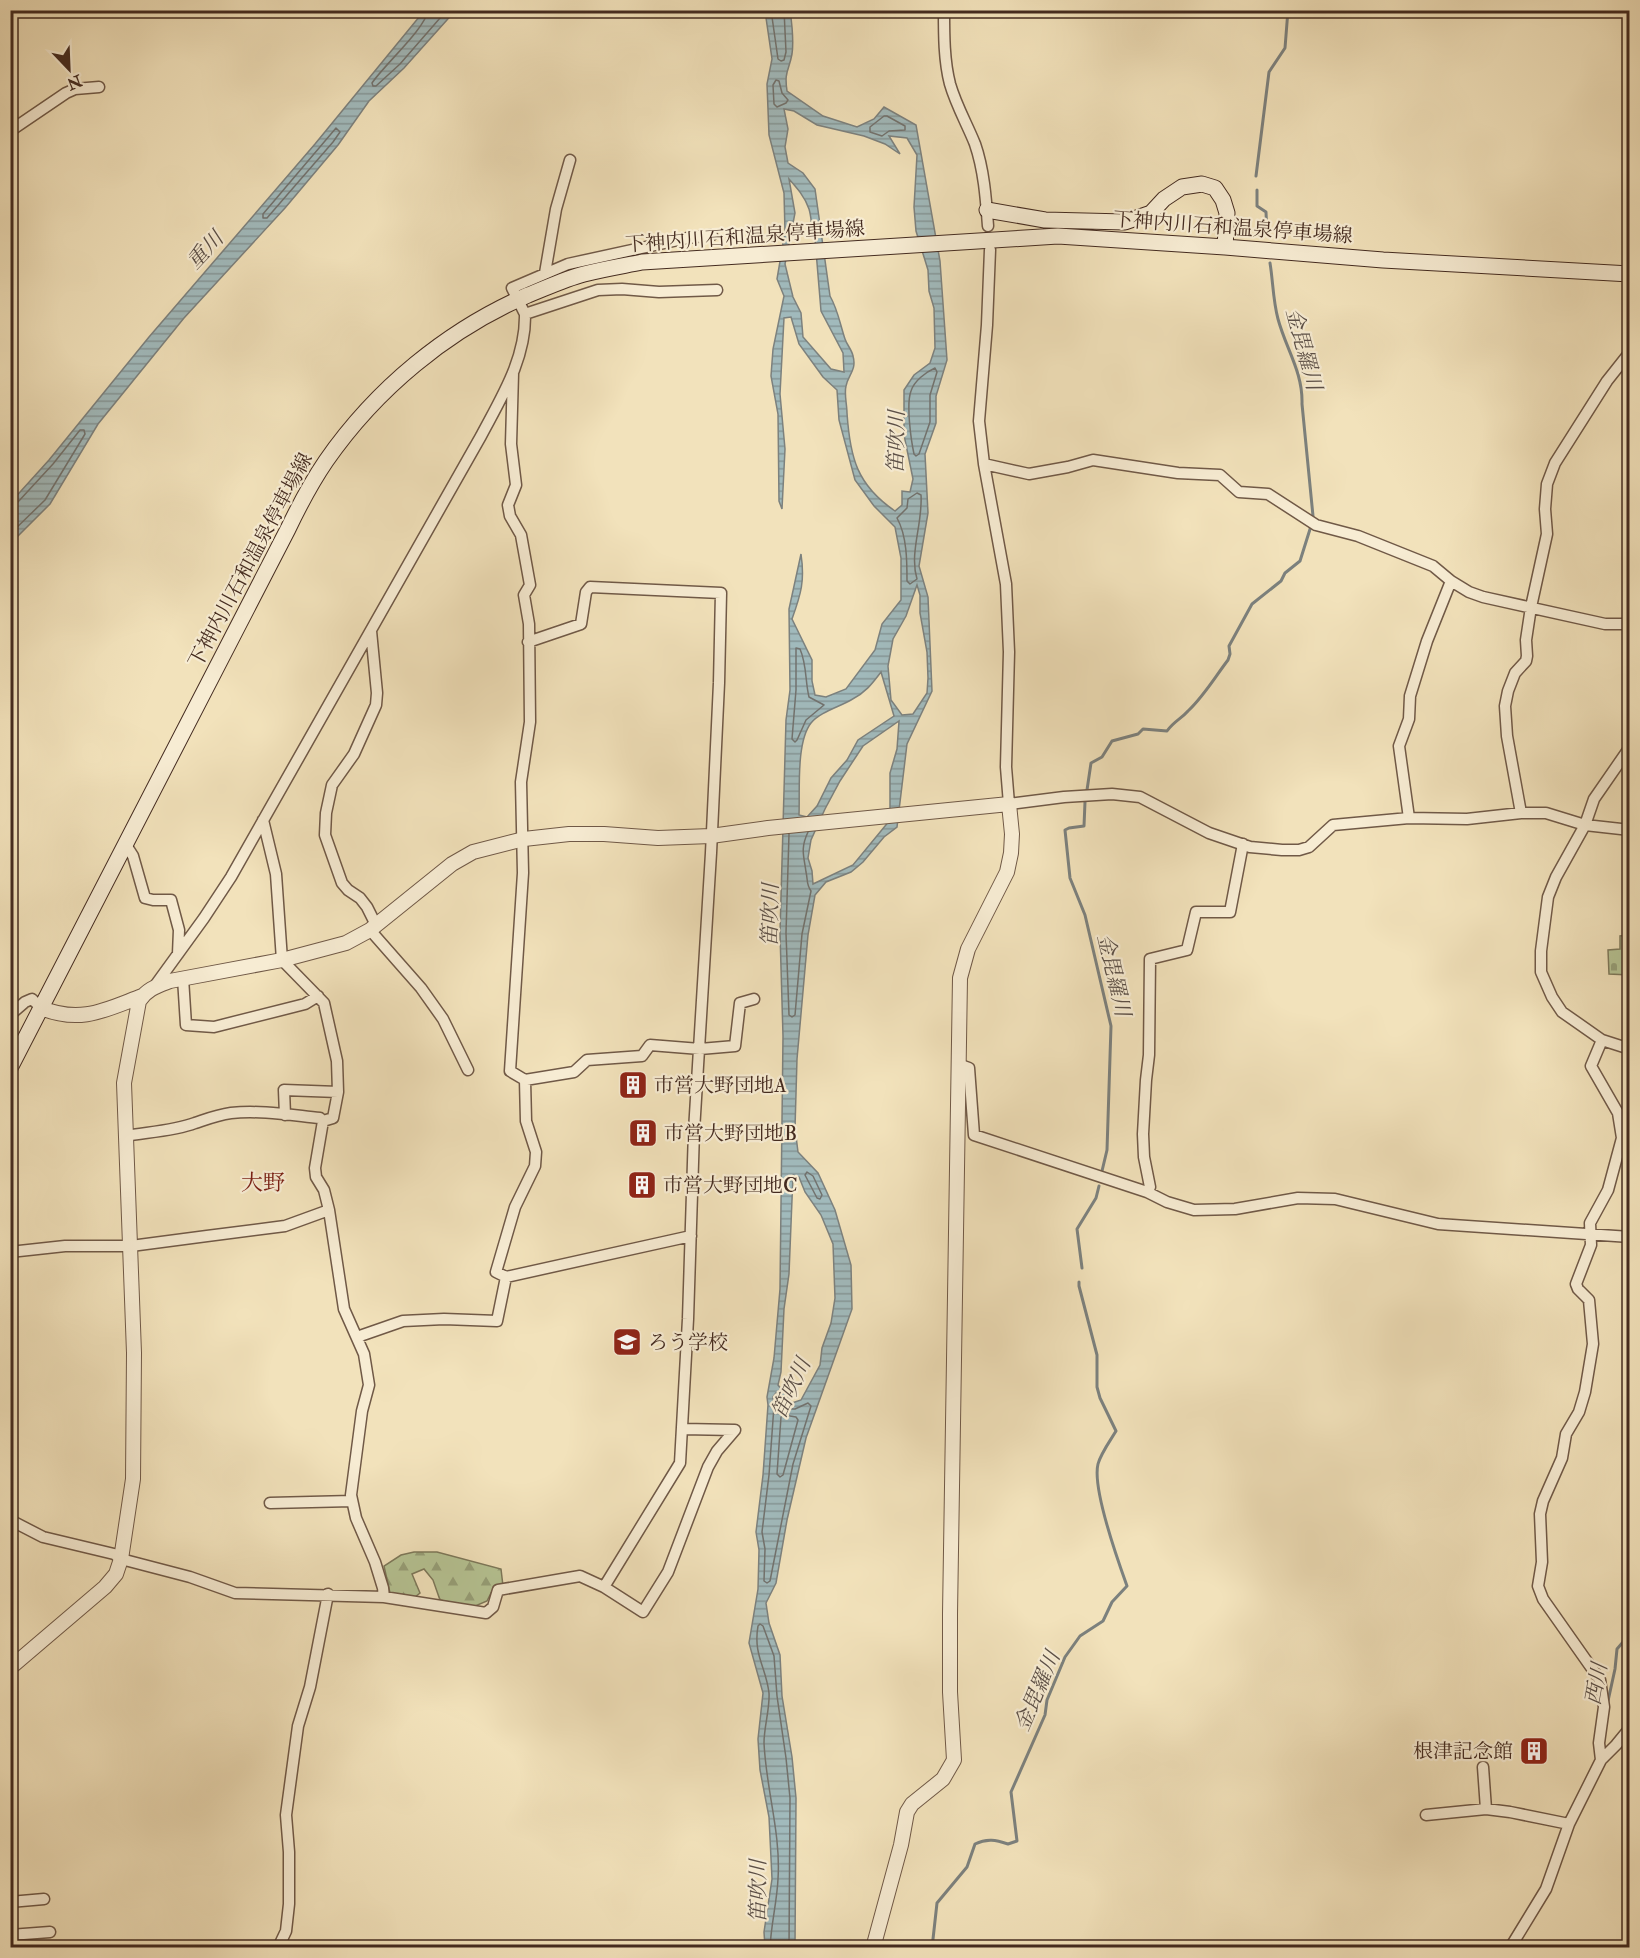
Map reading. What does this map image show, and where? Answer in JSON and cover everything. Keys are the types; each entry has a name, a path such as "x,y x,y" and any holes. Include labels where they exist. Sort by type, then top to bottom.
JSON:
{"main road":[{"path":"988,218 1125,222 1151,213 1164,199 1182,187 1202,184 1215,188 1223,200 1227,213 1226,247"},
{"name":"下神内川石和温泉停車場線","path":"10,1068 288,529 326,462 370,406 432,351 481,318 517,300 582,274 642,262 1058,236 1383,260 1629,274"}],"street":[{"path":"944,10 949,82 979,156 988,218"},
{"path":"10,131 66,93 75,89 99,87"},
{"path":"545,273 556,209 570,160"},
{"path":"10,1015 32,999 41,1008 56,1014 81,1016 105,1011 142,996 153,987 178,954 226,885 481,436 513,373 524,338 525,314 512,288 568,264 687,238 712,235"},
{"path":"873,1947 901,1845 907,1812 912,1804 943,1779 954,1760 950,1692 950,1614 961,971 976,931 1007,872 1012,834 1006,767 1008,652 1006,584 984,464 979,421 987,325 990,250"},
{"path":"525,314 598,290 659,292 717,290"},
{"path":"1521,813 1507,736 1505,706 1515,673 1526,661 1526,640 1531,607 1547,534 1545,509 1547,484 1555,463 1607,381 1629,352"},
{"path":"513,373 511,444 516,485 508,505 510,516 521,536 529,568 530,585 524,595 529,624 530,722 521,782 523,873 510,1071 525,1080 574,1072 587,1060 642,1056 650,1045 700,1049 735,1046 740,1003 754,999"},
{"path":"984,464 1029,474 1093,460 1178,473 1220,475 1239,492 1268,494 1316,525 1358,536 1433,566 1469,592 1605,624 1629,624"},
{"path":"1409,818 1399,746 1409,719 1410,696 1427,641 1451,581"},
{"path":"528,642 581,624 586,592 590,588 721,593 719,682 694,1131 680,1463 604,1587"},
{"path":"371,630 376,705 354,754 332,785 326,813 325,835 342,883 348,890 360,897 367,907 373,928 443,1019 468,1070"},
{"path":"1629,747 1594,798 1585,825 1556,877 1548,897 1541,951 1541,972 1552,997 1562,1012 1602,1040 1629,1049"},
{"path":"153,987 183,978 282,960 346,943 373,928 452,864 473,852 524,839 569,834 658,838 711,836 768,828 1112,794 1140,797 1209,833 1268,849 1299,850 1309,847 1333,825 1409,818 1467,819 1521,813 1546,813 1585,825 1629,830"},
{"path":"263,820 276,874 282,960 324,1003 333,1040 337,1061 338,1092 333,1118 323,1121"},
{"path":"1147,1192 1150,1187 1144,1157 1143,1134 1149,1055 1150,960 1187,950 1196,912 1230,912 1243,844"},
{"path":"126,845 133,856 145,898 171,900 179,930 178,954"},
{"path":"183,978 186,1025 193,1026 214,1027 231,1023 305,1004 318,996"},
{"path":"10,1668 105,1587 116,1574 121,1559 133,1479 134,1353 124,1083 139,1001 142,996"},
{"path":"1601,1760 1599,1743 1604,1707 1600,1680 1543,1599 1538,1586 1542,1562 1540,1514 1543,1501 1562,1458 1566,1434 1579,1412 1585,1392 1593,1344 1589,1300 1576,1284 1591,1245 1590,1222 1608,1190 1622,1138 1618,1113 1591,1066 1602,1040"},
{"path":"958,1064 969,1068 974,1135 1147,1192 1167,1202 1194,1210 1235,1209 1298,1198 1335,1199 1438,1224 1629,1237"},
{"path":"525,1080 526,1121 536,1152 536,1166 515,1207 496,1272 506,1277 691,1236"},
{"path":"285,1115 284,1089 338,1092"},
{"path":"125,1136 183,1126 205,1118 230,1113 255,1112 320,1118 323,1121"},
{"path":"323,1121 315,1168 316,1177 324,1190 329,1210 344,1309 364,1354 369,1385 351,1495 356,1518 375,1562 384,1597"},
{"path":"10,1252 65,1246 130,1246 285,1226 329,1210"},
{"path":"357,1337 403,1321 455,1319 497,1321 506,1277"},
{"path":"10,1520 43,1538 114,1554 121,1559 190,1577 234,1593 384,1597 486,1613 494,1607 498,1590 580,1576 604,1587 643,1612 668,1572 708,1467 717,1451 735,1430 683,1429"},
{"path":"270,1503 352,1501"},
{"path":"278,1947 285,1930 289,1904 286,1815 298,1726 310,1687 328,1594"},
{"path":"1510,1947 1546,1889 1569,1824 1601,1760 1629,1728"},
{"path":"1484,1767 1486,1809"},
{"path":"1426,1815 1486,1809 1569,1824"},
{"path":"10,1902 44,1899"},
{"path":"10,1935 50,1932"}],"green space":[{"path":"1627,930 1629,930 1629,975 1609,974 1608,950 1620,949 1620,936 1627,935"},
{"path":"414,1552 437,1552 501,1569 503,1586 494,1587 487,1601 473,1607 440,1600 433,1580 424,1569 412,1574 420,1593 415,1597 390,1593 384,1566 401,1555"}],"water":[{"path":"790,10 793,43 786,75 787,91 823,116 857,127 874,119 884,107 916,125 940,261 947,360 936,396 936,423 925,454 928,513 919,566 928,597 932,691 907,744 897,827 884,837 863,862 851,872 826,882 815,895 808,935 797,1059 795,1128 798,1152 818,1173 835,1210 851,1265 852,1309 806,1438 787,1520 776,1583 766,1603 769,1623 780,1655 782,1696 796,1798 795,1947 765,1947 764,1932 772,1879 769,1817 760,1770 758,1739 763,1693 749,1643 758,1589 759,1550 756,1532 763,1475 767,1397 774,1358 780,1289 783,1036 780,933 786,720 790,690 789,609 801,554 803,572 801,587 792,619 812,660 815,695 826,697 846,689 875,650 882,624 901,600 901,558 895,527 874,506 855,480 839,420 837,390 823,377 799,344 791,317 784,318 780,394 785,449 782,509 779,501 778,414 771,376 773,349 784,296 777,279 785,232 784,193 769,135 767,84 772,59 765,11","holes":["784,109 794,111 817,125 864,136 885,144 900,154 889,136 907,138 917,155 914,207 916,231 928,270 929,291 934,308 935,348 930,363 914,375 904,390 904,435 913,479 910,492 902,491 902,505 895,511 872,491 853,457 845,392 854,365 853,356 830,296 815,189 803,173 788,163 785,147 788,129","789,179 798,189 809,209 815,239 821,311 843,353 844,372 831,369 803,337 801,313 793,297 785,264 795,213","917,585 927,652 928,678 927,693 913,714 902,715 891,700 888,666 893,639 906,616","881,672 894,716 858,740 847,760 831,778 817,806 807,817 799,815 801,754 806,731 815,719 846,703 868,688","899,721 897,749 890,773 890,820 853,865 813,884 808,858 811,840 840,781 863,746","793,1175 799,1177 805,1192 821,1215 833,1244 835,1298 820,1365 801,1400 792,1403 778,1385 781,1372 784,1309 789,1274"]},
{"path":"424,11 455,11 404,68 369,101 338,145 285,208 184,318 98,424 50,504 11,543 11,502 315,144"}],"waterway":[{"name":"金毘羅川","path":"1256,176 1269,72 1285,48 1288,10"},
{"name":"金毘羅川","path":"1257,190 1257,206 1266,212 1267,235"},
{"name":"金毘羅川","path":"1270,263 1278,319 1297,371 1302,392 1313,516"},
{"name":"金毘羅川","path":"1087,790 1091,763 1102,757 1112,741 1138,734 1143,729 1167,731 1199,699 1228,660 1229,646 1252,604 1281,581 1285,573 1300,561 1311,526"},
{"name":"金毘羅川","path":"1085,802 1084,826 1065,830 1070,878 1085,915 1111,1026 1107,1150 1102,1171"},
{"name":"金毘羅川","path":"1082,1268 1077,1229 1096,1198 1099,1186"},
{"name":"金毘羅川","path":"932,1948 937,1903 967,1867 975,1844 988,1840 1008,1844 1017,1841 1011,1792 1045,1715 1047,1700 1065,1657 1080,1636 1103,1621 1112,1602 1127,1586 1102,1507 1097,1475 1099,1460 1116,1431 1097,1387 1097,1355 1079,1282"},
{"name":"西川","path":"1608,1701 1617,1649 1623,1642 1630,1618"}],"place":[{"name":"市営大野団地A","path":"633,1085"},
{"name":"市営大野団地B","path":"643,1133"},
{"name":"市営大野団地C","path":"642,1185"},
{"name":"ろう学校","path":"627,1342"},
{"name":"根津記念館","path":"1534,1751"}],"district":[{"name":"大野","path":"263,1182"}],"water label":[{"name":"重川","path":"205,250"},
{"name":"笛吹川","path":"896,442"},
{"name":"笛吹川","path":"770,915"},
{"name":"笛吹川","path":"791,1388"},
{"name":"笛吹川","path":"758,1891"}]}
